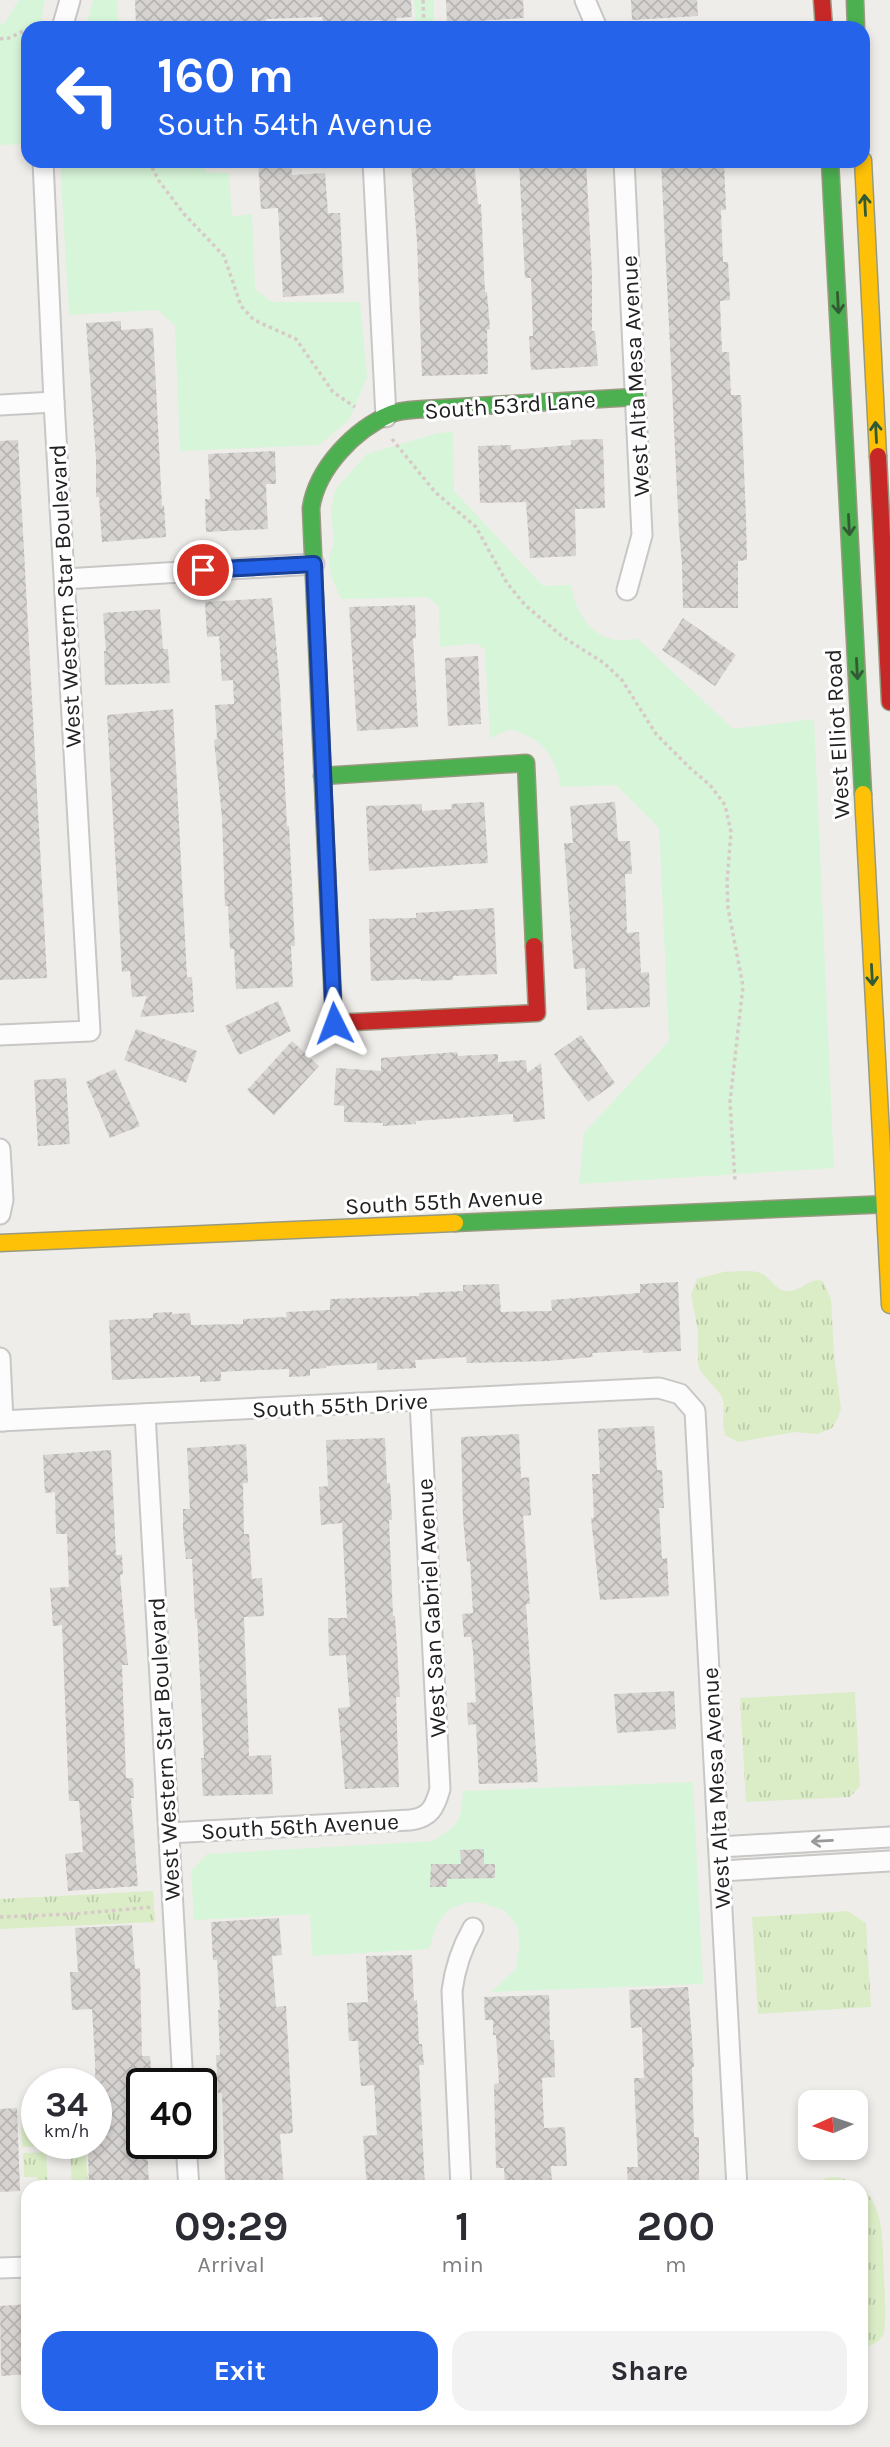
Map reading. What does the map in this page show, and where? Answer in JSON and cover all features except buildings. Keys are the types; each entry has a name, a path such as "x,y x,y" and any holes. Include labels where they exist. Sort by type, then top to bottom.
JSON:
{"street":[{"path":"64,21 71,0"},
{"path":"585,0 594,21"},
{"path":"822,0 824,21"},
{"path":"855,0 856,21"},
{"name":"West Western Star Boulevard","path":"0,1035 90,1031 43,168"},
{"path":"322,775 526,763 537,1013 334,1023 322,775 311,508 313,494 346,444 381,418 373,168"},
{"name":"West Alta Mesa Avenue","path":"624,168 642,535 627,590"},
{"name":"West Elliot Road","path":"831,168 887,1204 890,1305"},
{"path":"863,168 888,598 890,702"},
{"name":"South 53rd Lane","path":"381,418 393,413 424,409 636,397"},
{"path":"0,405 54,402"},
{"path":"65,579 314,564"},
{"path":"853,600 888,598"},
{"path":"0,1149 3,1200 0,1214"},
{"name":"South 55th Avenue","path":"0,1243 887,1204"},
{"path":"0,1358 1,1421"},
{"name":"South 55th Drive","path":"1,1421 659,1388 680,1394"},
{"name":"West Alta Mesa Avenue","path":"680,1394 695,1411 737,2180"},
{"name":"West San Gabriel Avenue","path":"419,1401 440,1789 430,1813"},
{"name":"West Western Star Boulevard","path":"145,1415 182,2068"},
{"name":"South 56th Avenue","path":"169,1833 410,1821 430,1813"},
{"path":"719,1847 890,1837"},
{"path":"721,1871 890,1861"},
{"path":"461,2180 452,1991 455,1966 473,1928"},
{"path":"187,2159 188,2180"},
{"path":"0,2268 21,2267"}],"path":[{"path":"423,0 424,21"},
{"path":"0,39 21,32"},
{"path":"152,168 184,214 224,256 241,306 254,320 296,339 333,392 381,418 414,470 476,527 506,583 525,606 563,637 604,663 622,680 656,734 710,785 725,805 732,832 727,882 728,908 743,986 730,1102 734,1181"},
{"path":"0,1917 173,1906"}],"green space":[{"path":"19,0 45,0 41,21 21,21 21,144 0,145 0,22 3,25"},
{"path":"93,0 117,0 118,21 87,21"},
{"path":"414,0 434,0 434,21 416,21"},
{"path":"60,168 205,168 206,172 229,173 232,216 252,214 255,289 272,302 360,302 367,377 349,420 319,445 180,451 175,326 158,310 69,315"},
{"path":"453,432 454,491 543,586 571,585 584,620 597,633 615,640 638,639 733,729 814,719 834,1168 579,1184 584,1133 669,1041 659,828 616,785 561,787 551,757 532,738 511,729 490,738 485,650 477,643 440,647 439,607 428,597 341,599 331,576 329,557 334,542 331,510 335,490 367,454 438,433"},
{"path":"723,1272 759,1272 779,1289 786,1291 796,1290 813,1281 823,1281 831,1299 841,1409 832,1428 818,1434 795,1432 738,1442 725,1435 721,1395 701,1372 698,1364 698,1331 691,1295 697,1279"},
{"path":"855,1692 860,1786 850,1797 746,1802 740,1698"},
{"path":"693,1782 703,1984 491,1992 516,1969 518,1927 504,1910 483,1903 468,1902 449,1909 437,1924 429,1949 312,1956 310,1914 194,1920 191,1871 207,1854 433,1841 457,1822 463,1791"},
{"path":"153,1891 155,1922 0,1929 0,1899"},
{"path":"848,1911 866,1923 871,2007 758,2014 752,1917"},
{"path":"23,2159 46,2159 48,2180 24,2177"},
{"path":"70,2159 86,2159 88,2180 72,2180"},
{"path":"836,2177 846,2180 823,2180"},
{"path":"868,2195 878,2214 883,2243 885,2310 884,2333 879,2341 868,2346"}],"traffic: fast":[{"path":"855,0 856,21"},
{"path":"830,168 863,794"},
{"path":"324,808 311,508 315,493 329,465 364,429 399,412 636,397"},
{"path":"322,776 526,763 534,946"},
{"path":"455,1223 890,1204"}],"traffic: slow":[{"path":"863,168 878,456"},
{"path":"863,794 890,1305"},
{"path":"0,1243 455,1223"}],"traffic: jam":[{"path":"822,0 824,21"},
{"path":"878,456 890,702"},
{"path":"324,808 334,1023 537,1013 534,946"}],"route":[{"path":"203,570 314,564 334,1023"}]}
